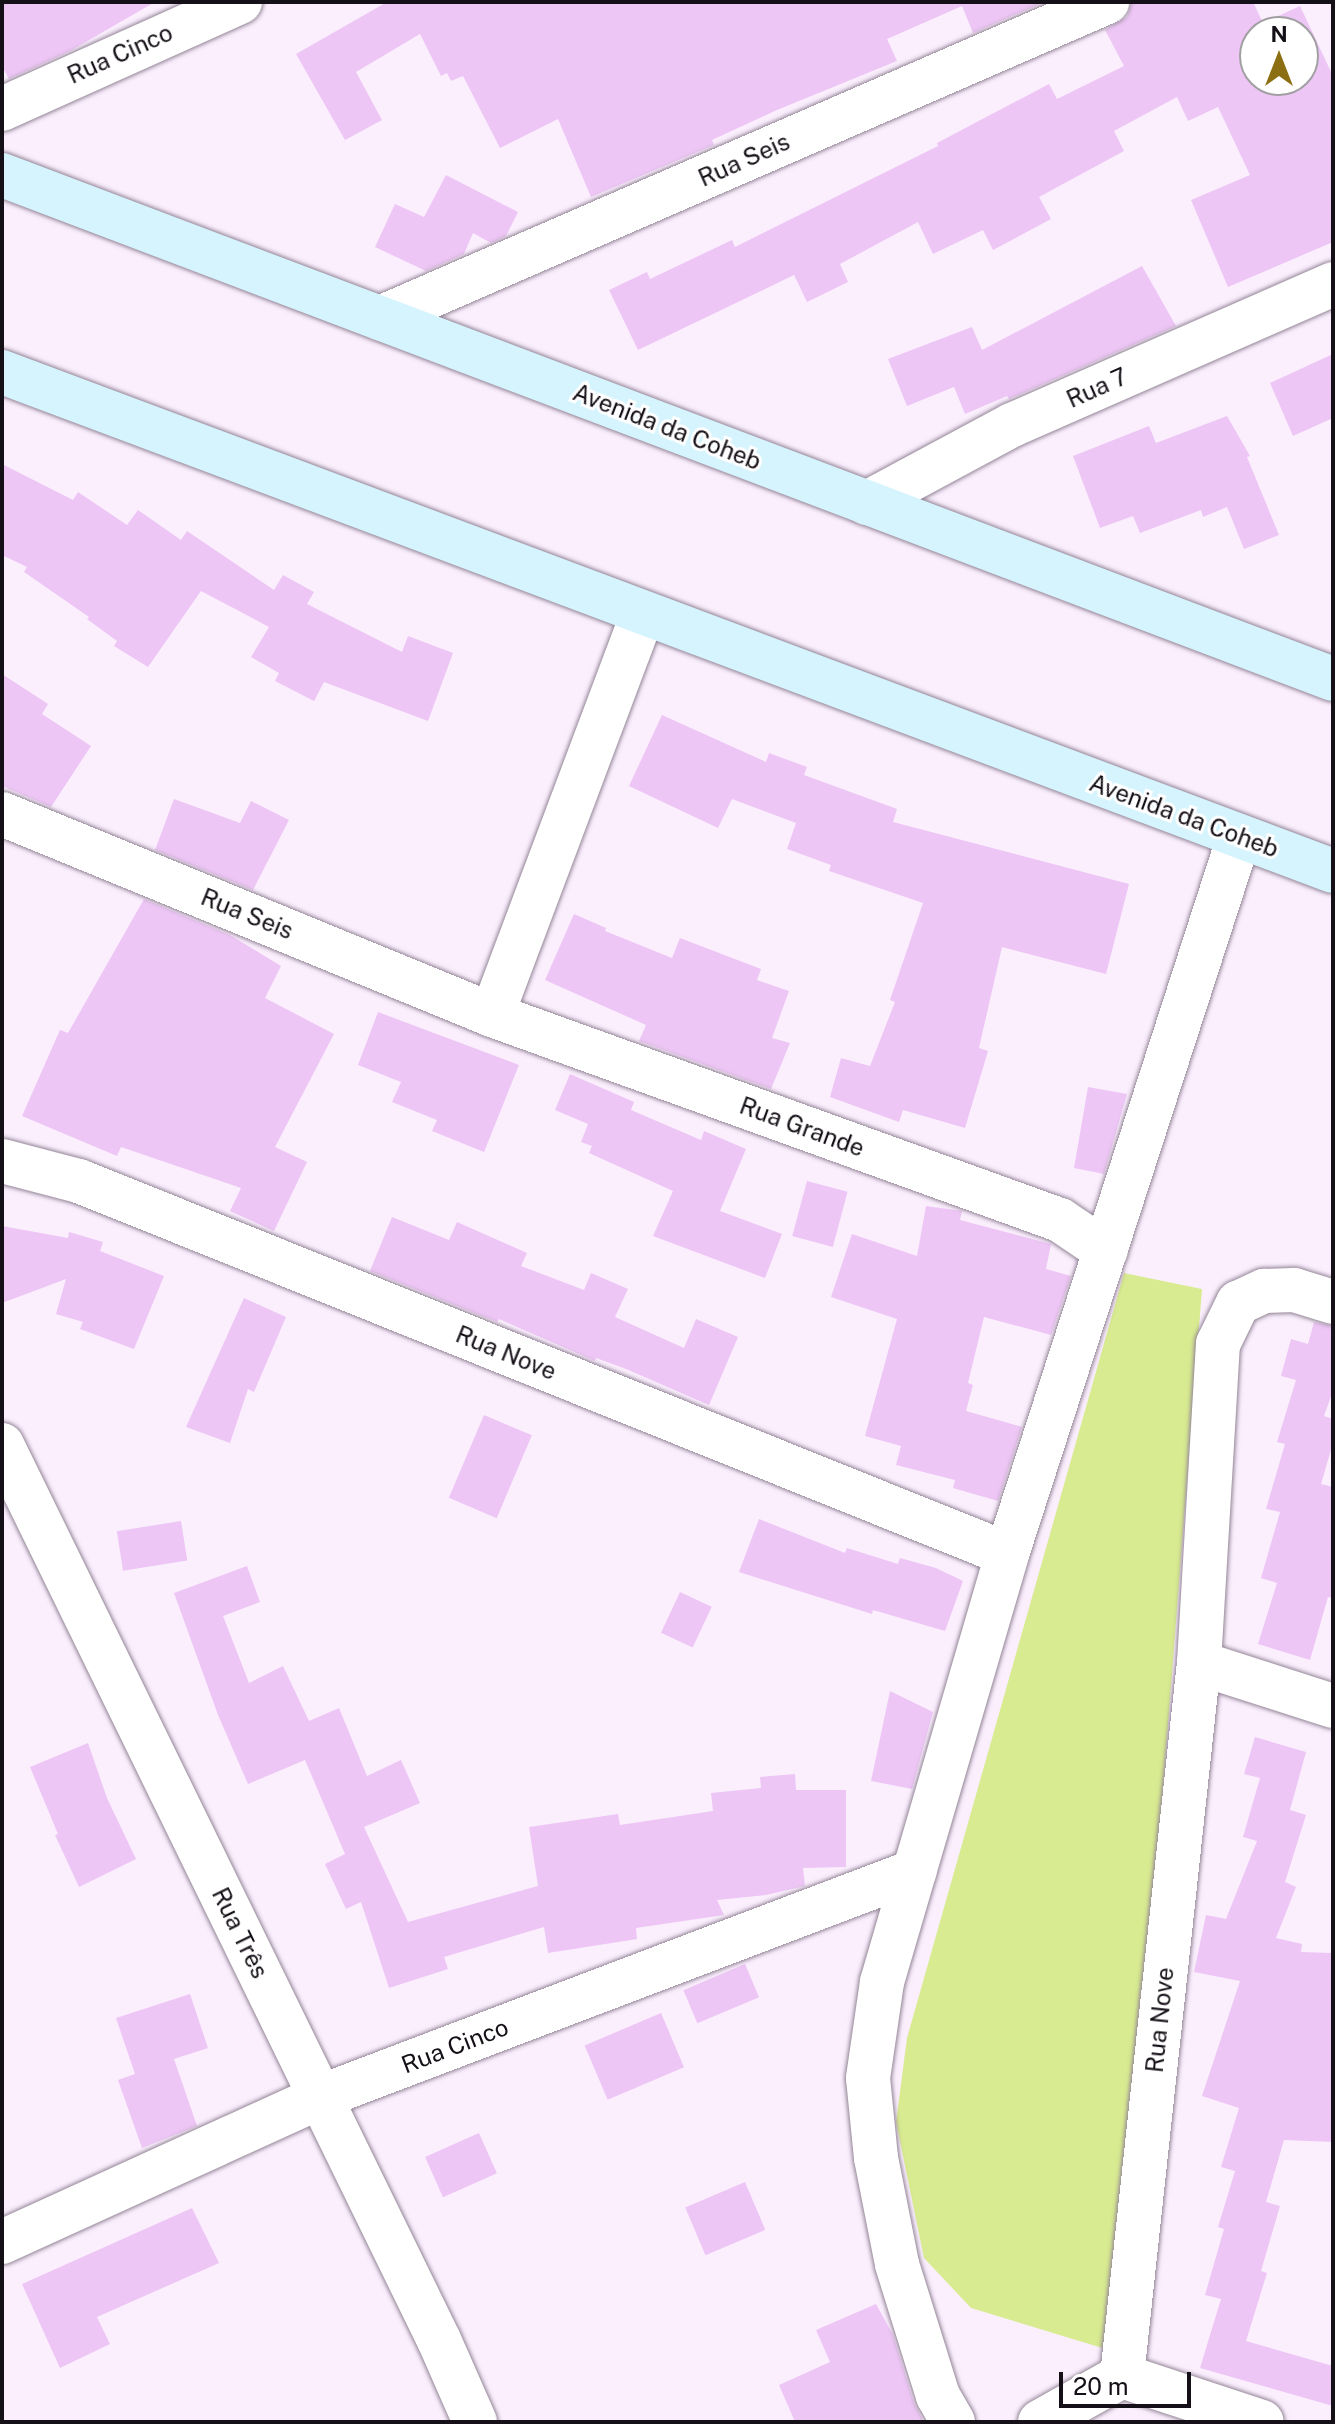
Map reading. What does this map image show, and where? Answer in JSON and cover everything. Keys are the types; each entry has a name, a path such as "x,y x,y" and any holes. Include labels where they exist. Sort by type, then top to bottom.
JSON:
{"main road":[{"name":"Avenida da Coheb","path":"2,175 1333,679"},
{"name":"Avenida da Coheb","path":"2,372 1333,871"}],"street":[{"name":"Rua Cinco","path":"2,109 240,2"},
{"name":"Rua Seis","path":"380,318 1107,2"},
{"name":"Rua 7","path":"867,503 1012,425 1333,284"},
{"path":"492,1015 643,613"},
{"name":"Rua Seis","path":"2,814 492,1015"},
{"path":"953,2422 938,2396 897,2264 876,2158 868,2078 882,1982 1007,1554 1239,837"},
{"name":"Rua Grande","path":"492,1015 1060,1220 1106,1251"},
{"name":"Rua Nove","path":"2,1161 79,1181 1007,1554"},
{"name":"Rua Nove","path":"1122,2376 1199,1663 1218,1344 1238,1303 1264,1291 1294,1290 1333,1302"},
{"name":"Rua Três","path":"2,1445 439,2340 475,2422"},
{"path":"1199,1663 1333,1706"},
{"name":"Rua Cinco","path":"2,2242 320,2097 915,1871"},
{"path":"1040,2422 1122,2376 1262,2422"}],"green space":[{"path":"1124,1273 1202,1289 1119,2353 971,2308 924,2258 896,2122 907,2038"}],"building":[{"path":"2,2 155,2 70,51 9,79 2,66"},
{"path":"387,2 1044,2 973,33 962,6 887,39 897,61 777,110 712,140 714,145 591,197 558,119 500,148 463,76 451,81 447,73 441,76 420,34 356,72 382,120 345,140 296,54"},
{"path":"1132,2 1253,2 1260,16 1239,16 1239,96 1319,96 1319,46 1333,76 1333,242 1228,287 1191,200 1250,175 1218,107 1188,121 1177,97 1114,131 1124,151 1039,197 1051,219 993,250 983,230 933,254 918,222 840,264 848,282 807,302 794,275 638,350 609,290 647,272 650,279 732,240 735,247 938,146 937,143 1049,84 1057,99 1124,66 1105,30 1127,17"},
{"path":"1300,6 1305,16 1278,16"},
{"path":"446,175 518,212 506,236 491,243 473,233 464,254 426,271 375,247 395,204 424,217"},
{"path":"1142,266 1176,326 1009,399 1007,396 965,414 954,387 907,406 888,359 972,327 982,350"},
{"path":"1333,354 1333,418 1293,436 1270,383"},
{"path":"1227,416 1250,456 1247,457 1279,535 1244,549 1227,507 1203,517 1201,510 1140,533 1133,516 1100,528 1073,456 1149,426 1156,443"},
{"path":"2,464 73,500 78,492 127,525 138,510 181,540 187,531 274,590 283,575 314,592 307,604 402,652 408,636 453,653 428,721 324,682 314,701 275,681 279,673 251,657 269,627 201,591 148,667 114,646 117,641 87,619 89,617 24,572 27,567 2,555"},
{"path":"2,674 48,704 42,714 91,746 51,807 2,786"},
{"path":"662,715 766,762 769,753 807,767 804,775 897,809 893,822 1129,884 1106,974 1002,947 979,1048 988,1051 965,1128 903,1110 899,1122 830,1097 841,1058 870,1066 895,1002 890,1000 923,903 829,871 831,865 787,849 796,823 732,799 718,828 629,786"},
{"path":"174,799 240,823 251,801 289,820 253,890 155,850"},
{"path":"144,899 230,935 281,966 265,998 334,1034 275,1147 307,1162 274,1231 230,1211 241,1188 121,1147 117,1156 22,1116 60,1030 68,1033"},
{"path":"574,914 606,928 605,931 672,958 680,938 761,969 757,980 789,991 772,1038 790,1043 771,1089 639,1041 646,1025 545,980"},
{"path":"378,1012 519,1065 484,1152 432,1131 437,1120 392,1102 401,1082 358,1065"},
{"path":"570,1074 634,1102 631,1110 701,1140 704,1131 746,1149 720,1211 782,1234 765,1278 653,1236 673,1191 589,1153 592,1146 581,1142 588,1124 555,1110"},
{"path":"1088,1087 1127,1094 1104,1174 1074,1168"},
{"path":"807,1181 848,1192 833,1247 792,1236"},
{"path":"926,1206 962,1211 960,1220 1051,1244 1046,1269 1071,1276 1051,1335 984,1317 968,1383 973,1385 966,1411 1022,1427 998,1501 953,1488 955,1480 896,1465 901,1446 865,1436 897,1319 831,1297 852,1234 917,1256"},
{"path":"392,1217 449,1240 457,1222 527,1253 521,1266 584,1290 591,1273 628,1289 615,1317 684,1348 696,1319 738,1337 709,1405 626,1369 596,1358 595,1361 499,1319 497,1322 370,1271"},
{"path":"2,1226 68,1238 69,1232 103,1242 100,1251 164,1276 134,1349 80,1329 83,1322 56,1314 66,1279 2,1303"},
{"path":"244,1298 286,1317 254,1392 248,1389 230,1443 186,1427"},
{"path":"1314,1322 1333,1326 1333,1391 1324,1416 1333,1419 1333,1443 1321,1484 1333,1487 1333,1598 1328,1597 1310,1660 1258,1644 1277,1583 1261,1578 1280,1512 1266,1509 1285,1444 1277,1442 1296,1380 1281,1376 1291,1339 1308,1344"},
{"path":"484,1415 532,1435 497,1518 449,1498"},
{"path":"759,1519 845,1553 847,1548 898,1564 900,1558 936,1568 963,1581 945,1631 873,1610 872,1614 739,1572"},
{"path":"181,1521 187,1561 123,1571 117,1531"},
{"path":"247,1566 260,1602 223,1616 249,1683 283,1666 309,1721 339,1708 367,1776 401,1760 420,1803 364,1827 408,1922 538,1886 529,1827 618,1814 620,1825 713,1811 711,1793 761,1788 760,1777 795,1774 796,1790 846,1790 846,1867 803,1868 805,1886 766,1895 717,1900 724,1915 636,1928 637,1939 548,1953 544,1927 444,1957 448,1969 389,1988 361,1902 346,1909 325,1864 345,1854 305,1760 248,1784 218,1715 174,1593"},
{"path":"680,1592 712,1607 693,1648 661,1633"},
{"path":"890,1691 933,1712 912,1789 871,1781"},
{"path":"1255,1737 1306,1752 1290,1810 1306,1815 1285,1882 1296,1887 1276,1938 1302,1944 1301,1952 1333,1953 1333,2142 1284,2140 1266,2202 1280,2206 1261,2271 1267,2273 1246,2341 1333,2366 1333,2406 1200,2368 1221,2299 1205,2295 1224,2229 1218,2227 1235,2171 1221,2167 1239,2108 1202,2096 1240,1981 1194,1972 1206,1915 1226,1919 1257,1841 1243,1837 1260,1778 1244,1774"},
{"path":"88,1743 107,1798 136,1859 79,1887 55,1835 58,1834 30,1767"},
{"path":"745,1964 759,1997 697,2023 683,1990"},
{"path":"190,1994 208,2048 174,2059 197,2126 142,2148 118,2080 135,2074 116,2018"},
{"path":"661,2013 684,2067 608,2100 585,2045"},
{"path":"479,2133 497,2173 443,2197 425,2157"},
{"path":"745,2182 765,2230 705,2255 685,2207"},
{"path":"192,2208 219,2263 97,2317 110,2344 60,2368 22,2284"},
{"path":"876,2304 893,2335 914,2403 924,2422 795,2422 779,2385 830,2362 816,2330"}]}
